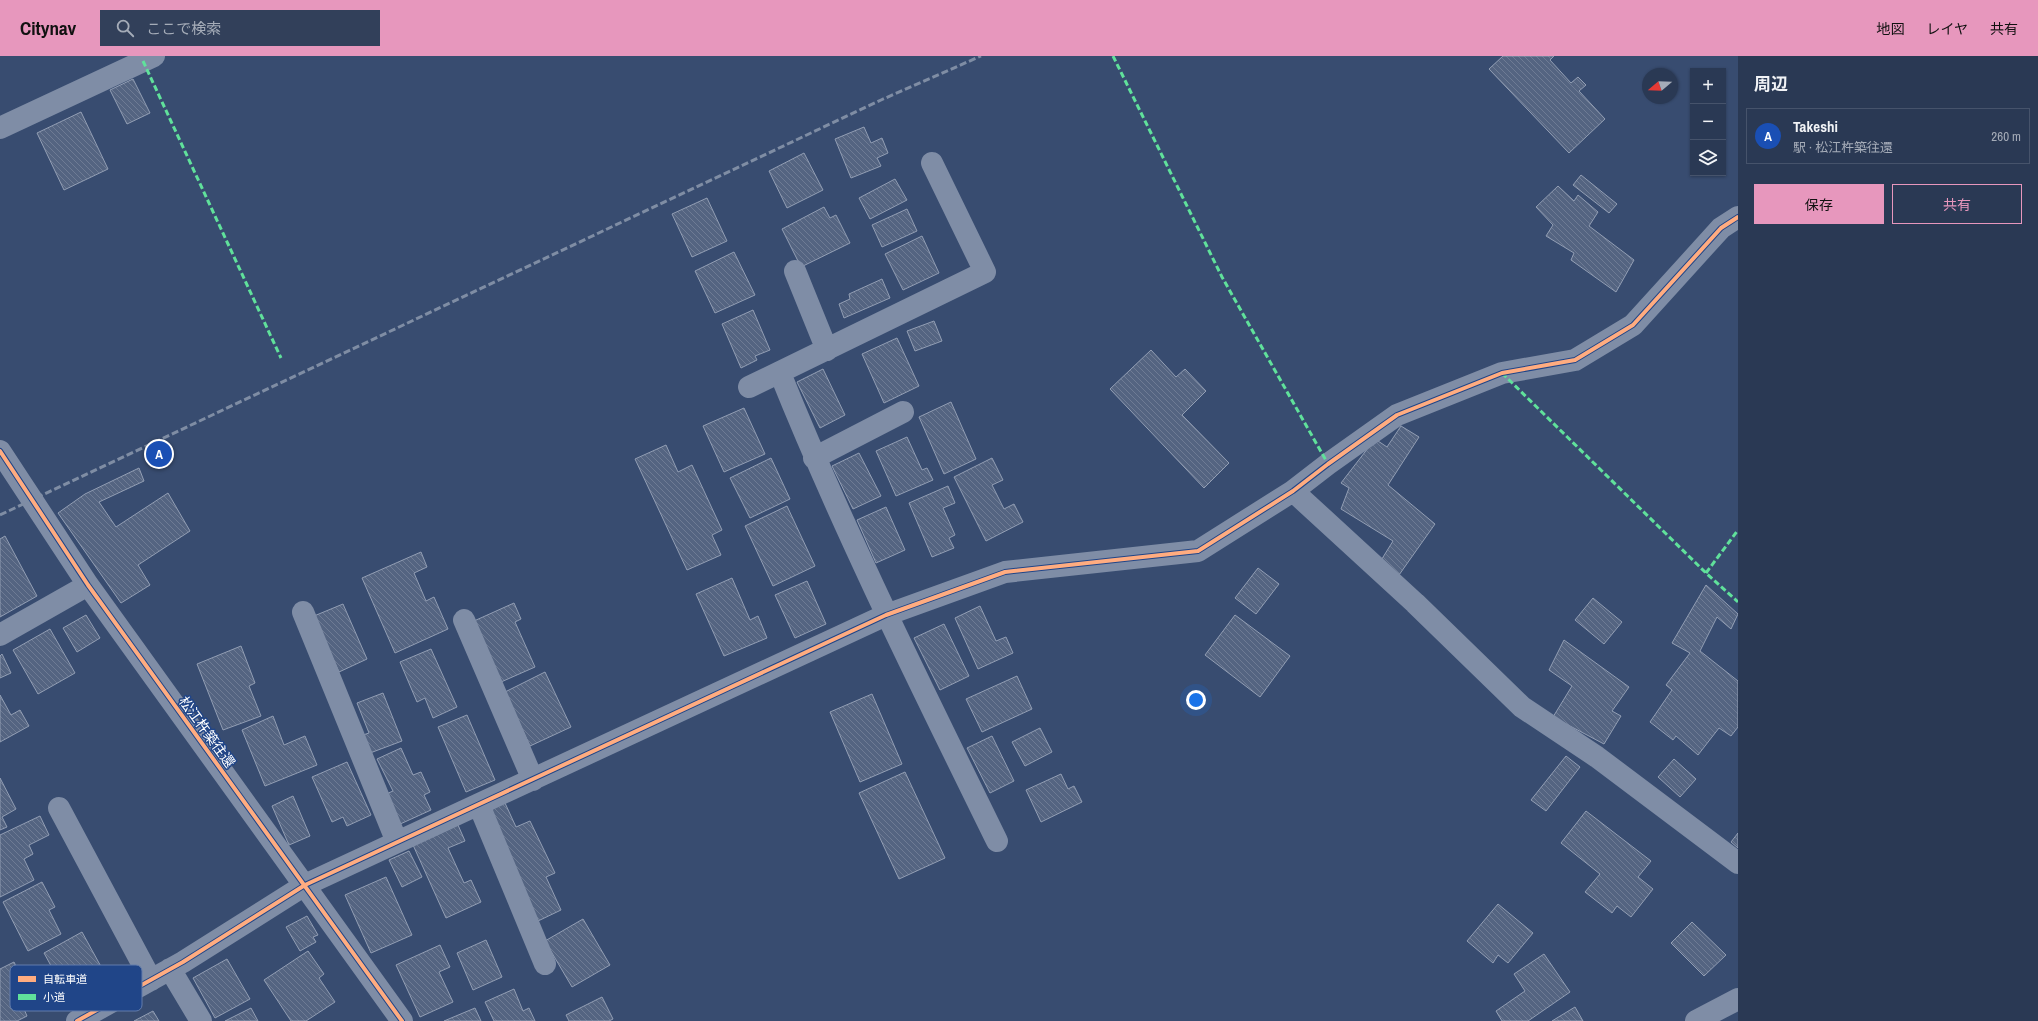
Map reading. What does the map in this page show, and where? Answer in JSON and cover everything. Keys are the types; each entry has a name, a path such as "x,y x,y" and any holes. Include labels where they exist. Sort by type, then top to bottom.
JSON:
{"street":[{"path":"0,128 146,58"},
{"path":"749,387 985,272 932,163"},
{"path":"142,985 305,885 886,615 1004,572 1198,551 1294,491 1328,464 1397,415 1502,373 1574,360 1633,325 1721,228 1738,217"},
{"path":"795,271 827,350"},
{"path":"780,373 814,458 886,615 997,841"},
{"path":"814,458 903,412"},
{"name":"松江杵築往還","path":"0,451 7,474 402,1021"},
{"path":"1294,491 1415,603 1522,707 1597,757 1738,863"},
{"path":"0,635 88,585"},
{"path":"303,612 397,842"},
{"path":"464,620 533,780"},
{"path":"479,805 545,964"},
{"path":"60,808 151,980"},
{"path":"170,969 201,1021"},
{"path":"1696,1021 1738,999"},
{"path":"77,1021 95,1011"}],"building":[{"path":"1503,56 1554,56 1550,60 1571,83 1578,77 1586,85 1579,91 1605,119 1569,153 1489,69"},
{"path":"133,79 150,113 127,124 110,90"},
{"path":"81,112 108,169 64,190 37,133"},
{"path":"864,127 871,143 882,138 888,153 877,158 881,166 851,178 835,139"},
{"path":"804,153 823,190 787,208 769,171"},
{"path":"1581,175 1617,204 1609,213 1573,185"},
{"path":"895,179 907,200 870,219 859,198"},
{"path":"1558,186 1574,201 1578,195 1598,212 1589,226 1634,260 1616,292 1571,260 1574,253 1546,236 1553,225 1536,207"},
{"path":"707,198 727,241 692,257 672,214"},
{"path":"824,207 830,218 836,215 850,243 801,267 782,229"},
{"path":"907,209 917,231 882,247 872,225"},
{"path":"922,236 939,273 903,290 885,254"},
{"path":"734,252 755,295 715,313 695,271"},
{"path":"882,279 890,298 844,318 839,304 850,299 849,294"},
{"path":"753,310 770,350 755,356 757,360 741,368 722,324"},
{"path":"934,321 942,341 915,351 907,331"},
{"path":"897,338 919,386 884,403 862,354"},
{"path":"1151,350 1176,377 1185,369 1206,391 1182,415 1229,463 1204,488 1110,389"},
{"path":"823,369 845,415 820,428 797,382"},
{"path":"951,402 976,459 944,474 919,417"},
{"path":"744,408 765,454 724,472 703,426"},
{"path":"1401,426 1419,437 1388,485 1435,524 1399,575 1380,562 1393,541 1341,509 1349,488 1341,483 1375,439 1387,447"},
{"path":"907,437 922,470 927,468 933,480 896,496 876,451"},
{"path":"666,445 678,472 692,465 722,530 712,535 721,555 687,570 635,459"},
{"path":"859,453 881,496 853,509 832,466"},
{"path":"771,458 790,499 750,518 730,478"},
{"path":"992,458 1003,480 992,485 1004,509 1014,504 1023,522 986,541 954,477"},
{"path":"139,468 144,481 99,502 116,527 168,493 190,531 138,565 150,585 121,603 58,513 85,494"},
{"path":"948,486 955,503 943,508 955,535 949,538 954,548 932,557 909,503"},
{"path":"787,506 815,566 773,586 745,526"},
{"path":"886,507 905,550 876,563 857,520"},
{"path":"5,536 37,596 0,617 0,539"},
{"path":"421,552 427,567 414,573 426,601 434,597 448,629 395,653 362,578"},
{"path":"1258,568 1279,584 1256,614 1235,598"},
{"path":"732,578 750,620 758,616 767,638 724,656 696,594"},
{"path":"807,581 826,624 795,638 775,595"},
{"path":"1706,585 1738,614 1731,629 1717,617 1700,651 1738,681 1738,727 1731,736 1719,728 1698,755 1676,736 1673,740 1650,722 1672,690 1666,685 1690,653 1672,643"},
{"path":"1593,598 1622,622 1604,644 1575,620"},
{"path":"514,603 521,619 515,622 535,667 501,682 474,621"},
{"path":"343,604 367,659 339,672 314,616"},
{"path":"980,606 996,641 1006,637 1013,653 978,669 955,618"},
{"path":"86,615 100,638 77,652 63,628"},
{"path":"1235,615 1290,656 1260,697 1205,655"},
{"path":"944,624 969,676 940,690 914,638"},
{"path":"50,629 75,673 38,694 13,650"},
{"path":"1564,640 1629,687 1612,711 1621,716 1604,744 1553,717 1572,686 1549,670"},
{"path":"241,646 255,683 249,686 261,716 223,730 197,664"},
{"path":"431,649 457,707 433,718 425,698 417,702 400,662"},
{"path":"2,654 11,673 0,678 0,656"},
{"path":"545,672 571,727 530,746 505,692"},
{"path":"1017,676 1032,709 982,732 966,699"},
{"path":"383,693 402,741 370,753 363,735 369,733 357,703"},
{"path":"872,694 902,764 860,782 830,712"},
{"path":"0,695 11,715 20,710 29,726 0,742"},
{"path":"467,715 495,780 466,792 438,727"},
{"path":"273,716 284,745 305,736 317,765 265,786 242,730"},
{"path":"1040,728 1052,752 1025,766 1012,742"},
{"path":"992,736 1014,781 990,793 967,748"},
{"path":"401,748 413,775 421,772 430,792 424,795 431,810 398,825 384,795 393,791 377,759"},
{"path":"1566,756 1580,767 1546,811 1531,800"},
{"path":"1674,759 1696,779 1680,797 1658,777"},
{"path":"347,762 371,815 347,826 343,817 332,822 312,777"},
{"path":"905,772 945,858 899,879 859,793"},
{"path":"1061,774 1068,789 1074,786 1082,802 1041,822 1026,790"},
{"path":"0,778 16,809 2,817 7,827 0,830"},
{"path":"293,796 310,836 289,845 272,806"},
{"path":"505,803 516,827 530,821 555,873 546,877 561,910 538,921 487,811"},
{"path":"1586,811 1651,861 1638,877 1653,889 1631,917 1617,906 1612,913 1585,892 1600,874 1561,843"},
{"path":"40,816 49,835 29,845 33,854 24,859 34,880 0,897 0,835"},
{"path":"458,825 465,841 448,848 464,883 471,880 481,902 446,918 413,845"},
{"path":"1738,833 1738,848 1731,842"},
{"path":"409,851 422,877 402,887 389,860"},
{"path":"386,877 412,935 371,953 345,895"},
{"path":"42,882 55,907 49,910 61,934 28,951 3,902"},
{"path":"1498,904 1533,933 1508,963 1498,955 1493,963 1467,941"},
{"path":"307,916 318,935 313,937 316,942 300,951 286,927"},
{"path":"583,919 610,965 572,987 545,941"},
{"path":"1692,922 1726,955 1704,976 1671,943"},
{"path":"82,932 100,965 51,965 44,953"},
{"path":"486,940 502,977 473,990 457,953"},
{"path":"440,945 450,967 439,972 453,1002 420,1017 396,965"},
{"path":"308,951 324,974 319,978 335,1002 306,1021 291,1021 264,980"},
{"path":"1544,954 1570,992 1528,1021 1502,1021 1496,1011 1525,991 1514,974"},
{"path":"227,959 250,999 215,1018 193,978"},
{"path":"14,962 15,965 10,965 10,1011 25,1011 27,1016 17,1021 0,1021 0,969"},
{"path":"514,989 523,1011 529,1008 535,1021 494,1021 485,1002"},
{"path":"602,997 613,1019 609,1021 569,1021 566,1015"},
{"path":"1575,1007 1583,1021 1552,1021"},
{"path":"251,1008 258,1021 225,1021"},
{"path":"475,1008 481,1021 444,1021"},
{"path":"153,1011 159,1021 134,1021"}],"railway":[{"path":"0,515 881,100 981,56"}],"marked path":[{"path":"1113,56 1222,277 1328,464"},
{"path":"143,61 281,358"},
{"path":"1502,373 1706,573 1738,602"},
{"path":"1706,573 1738,530"}],"cycle path":[{"path":"142,985 183,962 305,885 886,615 1005,572 1198,551 1293,491 1397,415 1502,373 1575,360 1633,325 1721,228 1738,217"},
{"path":"0,451 88,585 402,1021"},
{"path":"77,1021 95,1011"}],"place":[{"name":"Takeshi","path":"159,454"}]}
